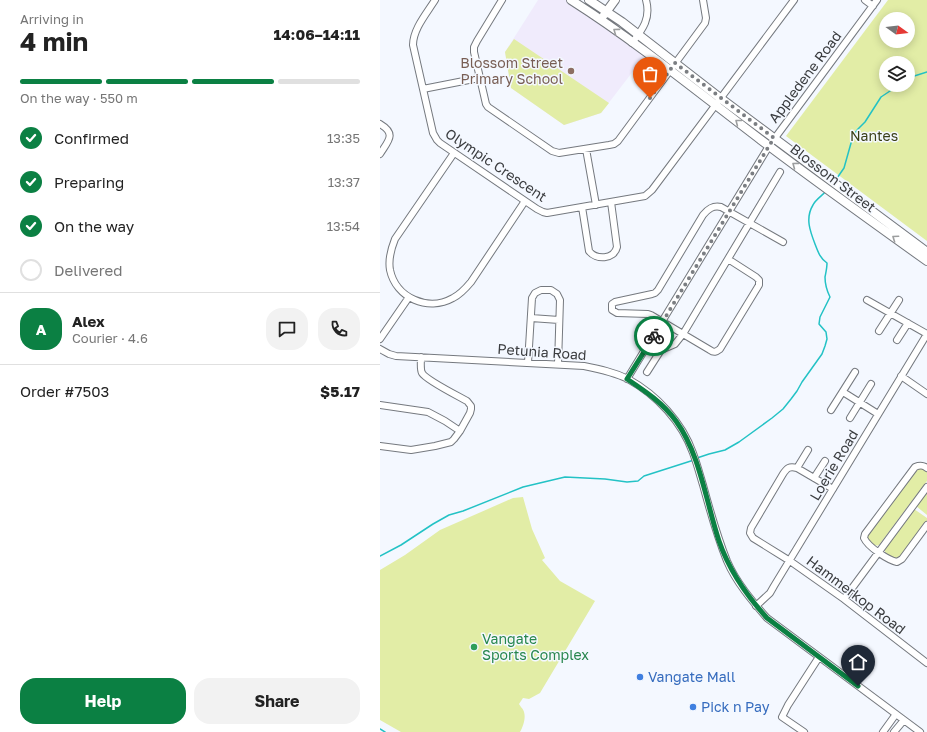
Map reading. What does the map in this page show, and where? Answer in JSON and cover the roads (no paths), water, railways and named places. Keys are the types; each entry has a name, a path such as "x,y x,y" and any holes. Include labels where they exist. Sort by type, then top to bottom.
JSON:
{"street":[{"name":"Olympic Crescent","path":"435,0 417,29 413,39 435,137 440,143 454,153 525,201 537,209 548,213 645,196 648,194 794,0"},
{"path":"502,0 474,47 484,100 488,107 552,151 559,153 614,144 618,141 705,23 706,18 703,0"},
{"name":"Blossom Street","path":"571,0 594,14 670,70 774,138 927,252"},
{"name":"Blossom Street","path":"589,0 602,3 606,11 675,63 769,146 864,217 927,261"},
{"path":"601,19 615,0"},
{"path":"632,42 646,23 648,9 646,0"},
{"path":"865,0 873,6"},
{"name":"Appledene Road","path":"627,379 774,138 877,0"},
{"path":"594,14 602,3"},
{"path":"423,89 479,78"},
{"path":"380,124 389,131 390,136 380,154"},
{"path":"586,149 596,204"},
{"path":"454,153 395,240 390,251 390,266 393,278 400,289 409,297 425,303 437,303 453,299 462,293 471,282 525,201"},
{"path":"647,372 661,350 675,344 683,334 780,172"},
{"path":"582,207 589,250 591,254 599,258 613,255 617,247 611,202"},
{"path":"728,259 756,277 759,280 759,285 720,349 717,351 713,352 648,314 620,313 614,312 611,308 612,304 618,301 656,293 703,215 712,207 721,207 730,211 783,242"},
{"path":"864,217 870,209"},
{"path":"528,363 532,298 535,293 541,290 551,290 557,294 560,300 558,364"},
{"path":"380,339 409,297"},
{"path":"867,300 927,334"},
{"path":"879,332 900,300"},
{"path":"531,318 559,320"},
{"path":"897,340 908,323"},
{"name":"Loerie Road","path":"756,606 770,593 927,334"},
{"name":"Petunia Road","path":"380,349 396,356 575,365 598,369 627,379 644,389 676,421 693,453 718,536 728,563 756,606 767,618 920,732"},
{"path":"380,446 411,450 451,442 460,431 470,413 471,409 467,401 423,374 421,371 421,357"},
{"path":"832,410 855,372"},
{"path":"901,376 927,394"},
{"path":"850,418 871,384"},
{"path":"843,392 878,414"},
{"path":"380,405 428,412 460,431"},
{"path":"808,450 797,468 833,489"},
{"path":"814,478 825,461"},
{"path":"927,468 919,465 915,467 865,534 864,538 866,542 878,552 897,562 902,559 927,525"},
{"name":"Hammerkop Road","path":"797,468 792,467 786,470 751,528 750,533 753,538 790,560 926,661"},
{"path":"844,599 927,487"},
{"path":"804,732 782,717 819,657"},
{"path":"883,732 896,714"},
{"path":"894,732 904,720"}],"waterway":[{"path":"915,76 927,72"},
{"path":"835,181 844,168 853,136 865,122 881,97 888,92"},
{"path":"697,458 725,450 739,442 783,409 822,354 827,339 826,332 819,324 820,317 830,297 825,279 827,263 817,250 810,229 809,215 814,203 826,191"},
{"path":"380,556 401,545 449,515 463,511 523,487 565,477 605,479 627,482 638,481 644,476 694,460"},
{"path":"380,729 385,732"}],"place":[{"name":"Blossom Street Primary School","path":"571,71"},
{"name":"Vangate Sports Complex","path":"474,647"},
{"name":"Vangate Mall","path":"640,677"},
{"name":"Pick n Pay","path":"693,707"}],"park label":[{"name":"Nantes","path":"874,136"}]}
